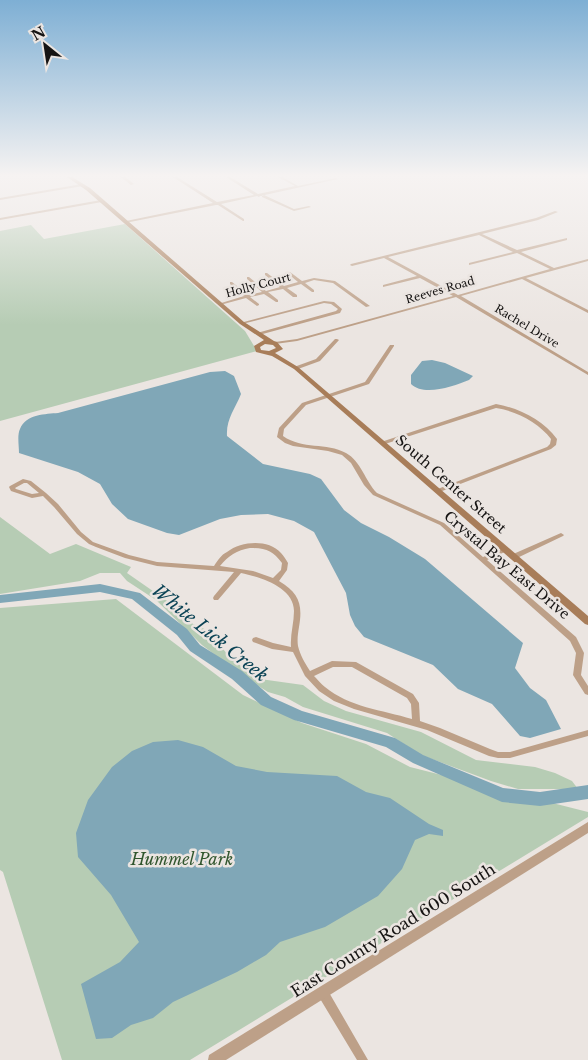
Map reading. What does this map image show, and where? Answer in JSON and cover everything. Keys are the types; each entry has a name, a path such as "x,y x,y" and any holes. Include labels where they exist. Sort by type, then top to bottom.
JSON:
{"main road":[{"path":"131,226 242,323 273,342"},
{"path":"242,323 254,337 257,346 273,342"},
{"name":"South Center Street","path":"273,342 281,355 294,364 296,368"},
{"name":"South Center Street","path":"257,346 258,351 274,355 296,368 588,621"},
{"path":"266,353 279,349"}],"street":[{"path":"352,265 504,226"},
{"path":"480,233 553,269"},
{"path":"470,264 566,239"},
{"name":"Rachel Drive","path":"385,257 456,296 588,374"},
{"name":"Reeves Road","path":"273,342 297,340 587,261"},
{"path":"288,273 314,291"},
{"path":"266,274 295,296"},
{"path":"384,286 421,276"},
{"path":"248,278 276,301"},
{"path":"523,278 588,312"},
{"name":"Holly Court","path":"220,304 315,279 334,282 368,306"},
{"path":"231,284 257,305"},
{"path":"242,323 324,302 332,303 339,308 338,312 259,334"},
{"name":"Reeves Road","path":"279,349 297,340"},
{"path":"296,368 315,362 337,340"},
{"path":"328,396 367,383 392,346"},
{"name":"Crystal Bay East Drive","path":"328,396 299,407 281,429 280,437 293,445 344,454 353,462 368,488 375,494 435,519 484,559 573,639 580,653 577,675 588,692"},
{"path":"383,443 496,406 514,409 552,436 553,445 438,490"},
{"path":"44,494 85,538 98,545 157,564 216,567 275,581 292,595 299,608 296,650 310,674 323,689 350,706 416,724 498,755 510,755 588,733"},
{"path":"513,557 561,535"},
{"path":"216,567 221,558 228,552 254,545 266,547 278,553 285,563 284,570 275,581"},
{"path":"484,559 505,550"},
{"path":"216,598 239,571"},
{"path":"256,640 272,646 296,650"},
{"path":"310,674 332,664 353,664 410,696 415,703 416,724"},
{"name":"East County Road 600 South","path":"214,1060 588,827"},
{"path":"323,993 363,1060"}],"green space":[{"path":"32,226 44,239 112,226 128,226 245,331 257,351 0,421 0,231"},
{"path":"0,517 50,554 76,544 131,567 127,573 173,605 193,624 209,631 231,659 260,679 303,685 324,701 346,711 421,732 476,760 535,767 555,773 572,781 578,789 518,789 491,781 421,755 387,733 303,707 285,697 268,692 247,679 202,645 156,600 127,581 120,573 100,573 80,581 0,594"},
{"name":"Hummel Park","path":"116,599 243,695 302,723 366,744 410,767 588,812 588,817 190,1060 62,1060 3,872 0,870 0,608"}],"water":[{"path":"432,360 445,363 473,376 469,380 439,389 423,390 411,384 411,375 422,361"},
{"path":"225,371 234,376 241,394 229,419 227,436 263,464 310,474 321,479 344,510 361,523 389,537 425,559 523,643 515,668 530,688 546,700 561,729 530,738 520,736 492,704 458,689 433,665 364,637 355,626 350,615 346,593 314,532 294,521 268,514 241,515 220,519 179,535 167,533 128,519 112,504 100,484 78,472 19,453 19,431 23,424 31,418 58,413 210,372"},
{"path":"178,740 203,747 236,766 267,772 337,776 366,792 390,798 429,824 443,830 443,836 429,834 415,840 402,869 378,896 325,927 280,942 266,955 237,972 173,1002 153,1018 131,1025 112,1038 96,1039 81,984 120,962 139,942 111,895 78,857 76,833 88,800 112,767 132,751 153,742"}],"waterway":[{"name":"White Lick Creek","path":"0,599 100,588 136,596 182,632 195,648 237,675 266,701 299,716 390,742 418,759 502,795 540,799 588,792"}]}
